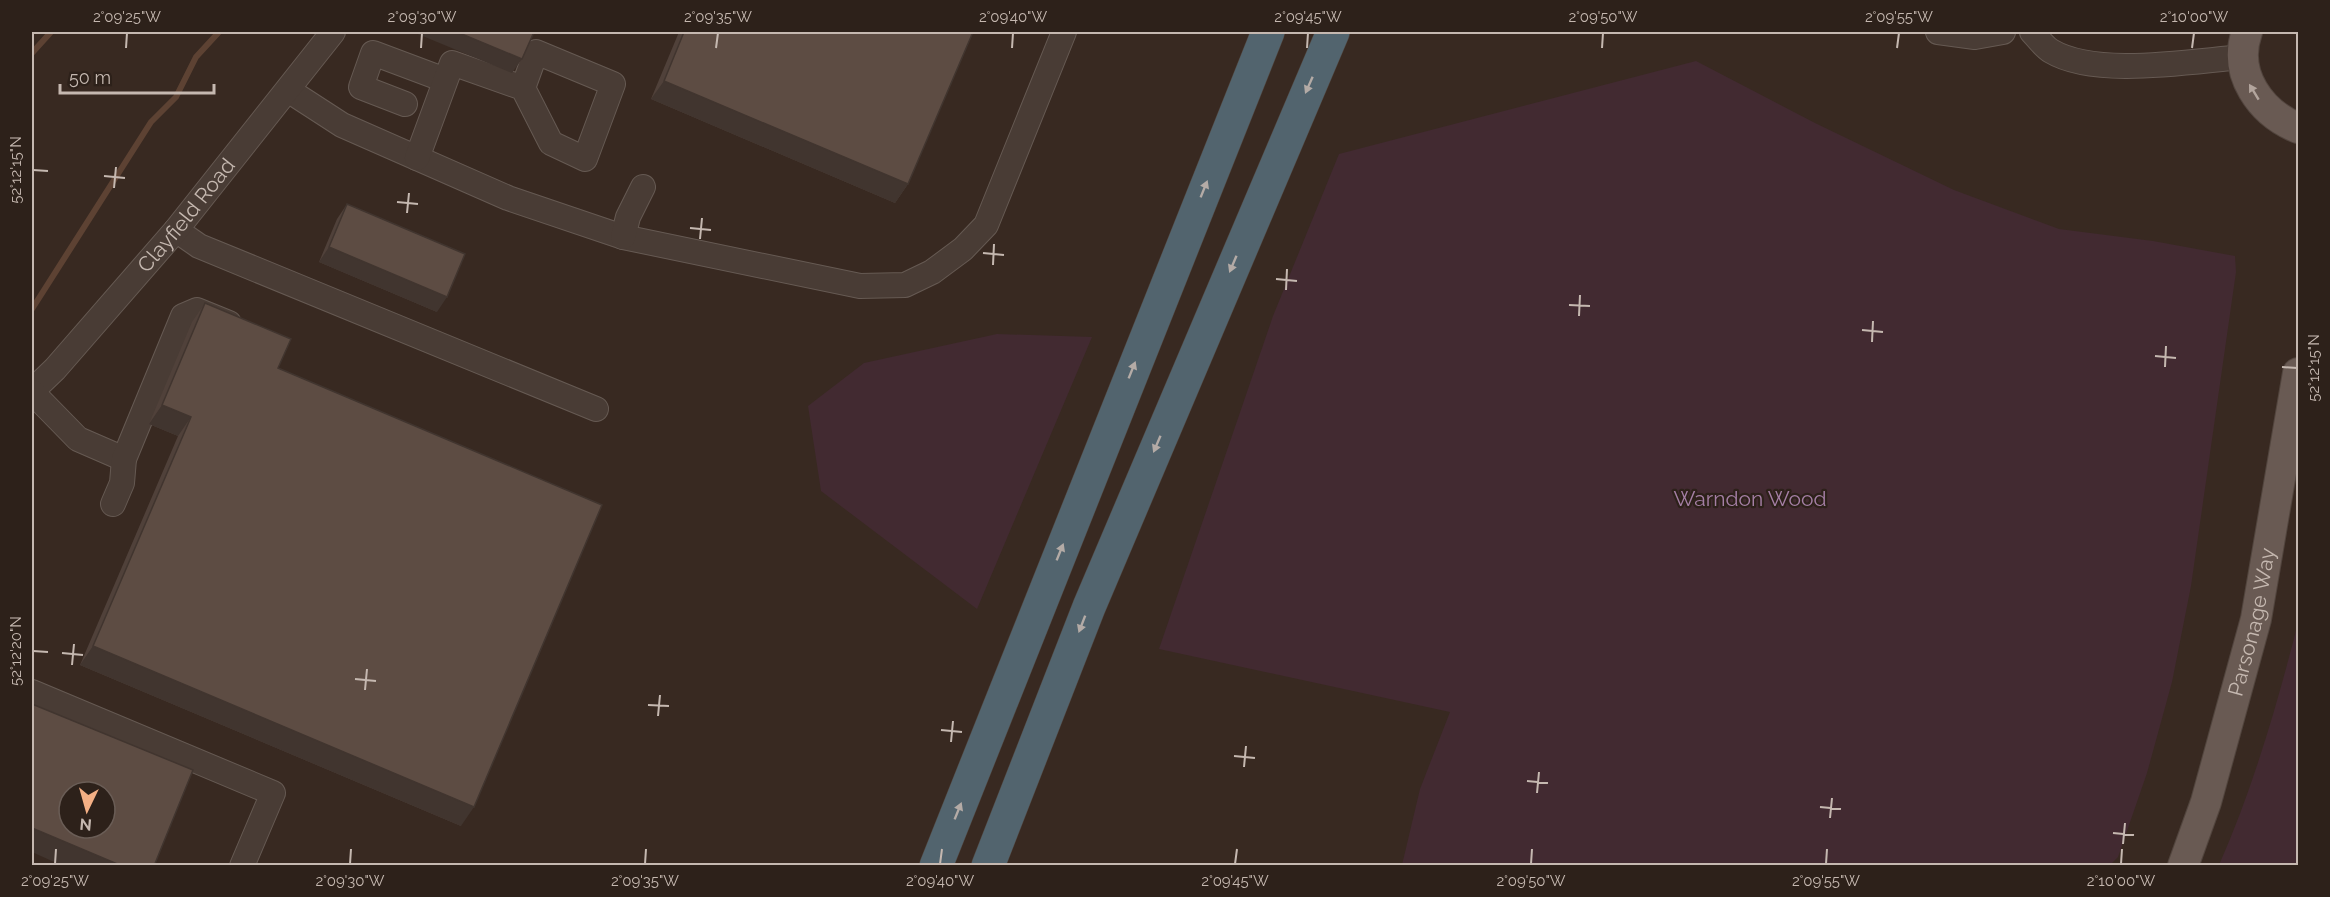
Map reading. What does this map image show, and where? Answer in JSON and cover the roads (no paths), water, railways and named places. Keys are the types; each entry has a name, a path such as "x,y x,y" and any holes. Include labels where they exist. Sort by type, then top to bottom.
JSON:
{"highway":[{"path":"936,866 1268,32"},
{"path":"988,866 1089,607 1333,32"}],"main road":[{"path":"2245,44 2248,83 2262,105 2293,131"},
{"name":"Parsonage Way","path":"2183,866 2206,802 2256,619 2298,373"}],"street":[{"name":"Clayfield Road","path":"32,392 55,369 176,230 333,32"},
{"path":"288,90 342,125 508,198 623,237 860,286 905,285 932,272 963,249 986,225 1064,32"},
{"path":"1938,32 1975,37 2003,32"},
{"path":"2032,32 2050,51 2080,63 2125,66 2245,44"},
{"path":"405,104 361,87 374,53 445,80"},
{"path":"417,158 452,63 523,88"},
{"path":"623,237 628,216 643,187"},
{"path":"176,230 199,246 596,409"},
{"path":"113,504 122,483 124,459 183,316 196,309 249,331"},
{"path":"32,392 78,439 124,459"},
{"path":"32,692 273,793 242,866"}],"waterway":[{"path":"32,53 51,32"},
{"path":"32,309 151,122 176,97 196,57 219,32"}],"park label":[{"name":"Warndon Wood","path":"1750,499"}]}
